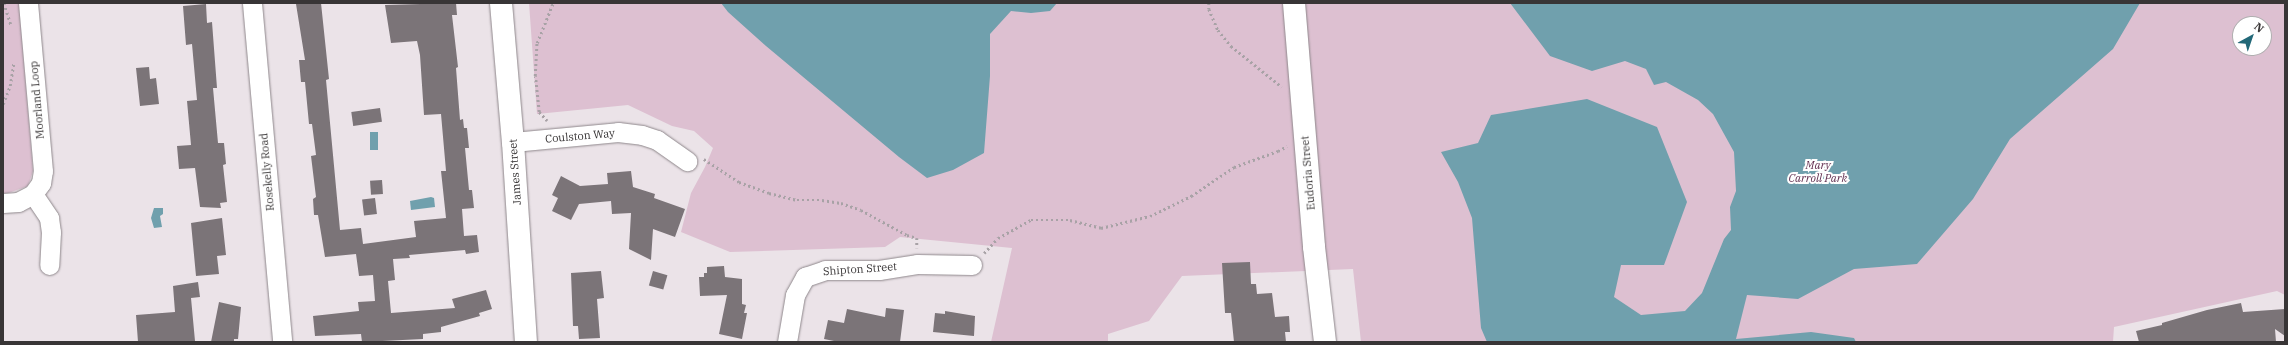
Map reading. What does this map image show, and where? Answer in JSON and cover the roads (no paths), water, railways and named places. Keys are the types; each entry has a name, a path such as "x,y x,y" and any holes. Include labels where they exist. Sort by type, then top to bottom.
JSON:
{"street":[{"name":"Moorland Loop","path":"28,3 43,171 41,183 33,194"},
{"name":"Rosekelly Road","path":"252,3 282,342"},
{"name":"James Street","path":"501,3 513,142 526,342"},
{"name":"Eudoria Street","path":"1294,3 1314,240 1325,342"},
{"name":"Coulston Way","path":"513,142 618,132 642,135 658,140 686,161"},
{"path":"3,203 22,200 33,194 49,218 51,232 50,265"},
{"name":"Shipton Street","path":"787,342 795,295 804,277 825,270 879,270 917,264 972,265"}],"water":[{"path":"721,3 1057,3 1050,11 1031,13 1011,11 990,34 990,76 984,153 953,170 927,178 899,157 766,46 728,12"},
{"path":"1510,3 2140,3 2113,49 2010,139 1973,199 1917,264 1854,269 1798,299 1747,295 1736,339 1811,332 1854,338 1856,342 1487,342 1481,328 1472,218 1458,182 1441,152 1478,143 1491,115 1587,99 1657,127 1687,202 1664,265 1621,265 1614,297 1641,315 1685,311 1702,293 1724,239 1731,230 1730,207 1736,191 1734,152 1713,114 1698,100 1666,82 1654,85 1646,69 1625,61 1592,71 1550,56"},
{"path":"370,132 378,132 378,150 370,150"},
{"path":"431,197 434,198 435,207 411,210 410,201"},
{"path":"154,208 163,208 163,214 160,216 162,227 154,228 151,218"}],"park label":[{"name":"Mary Carroll Park","path":"1818,172"}]}
